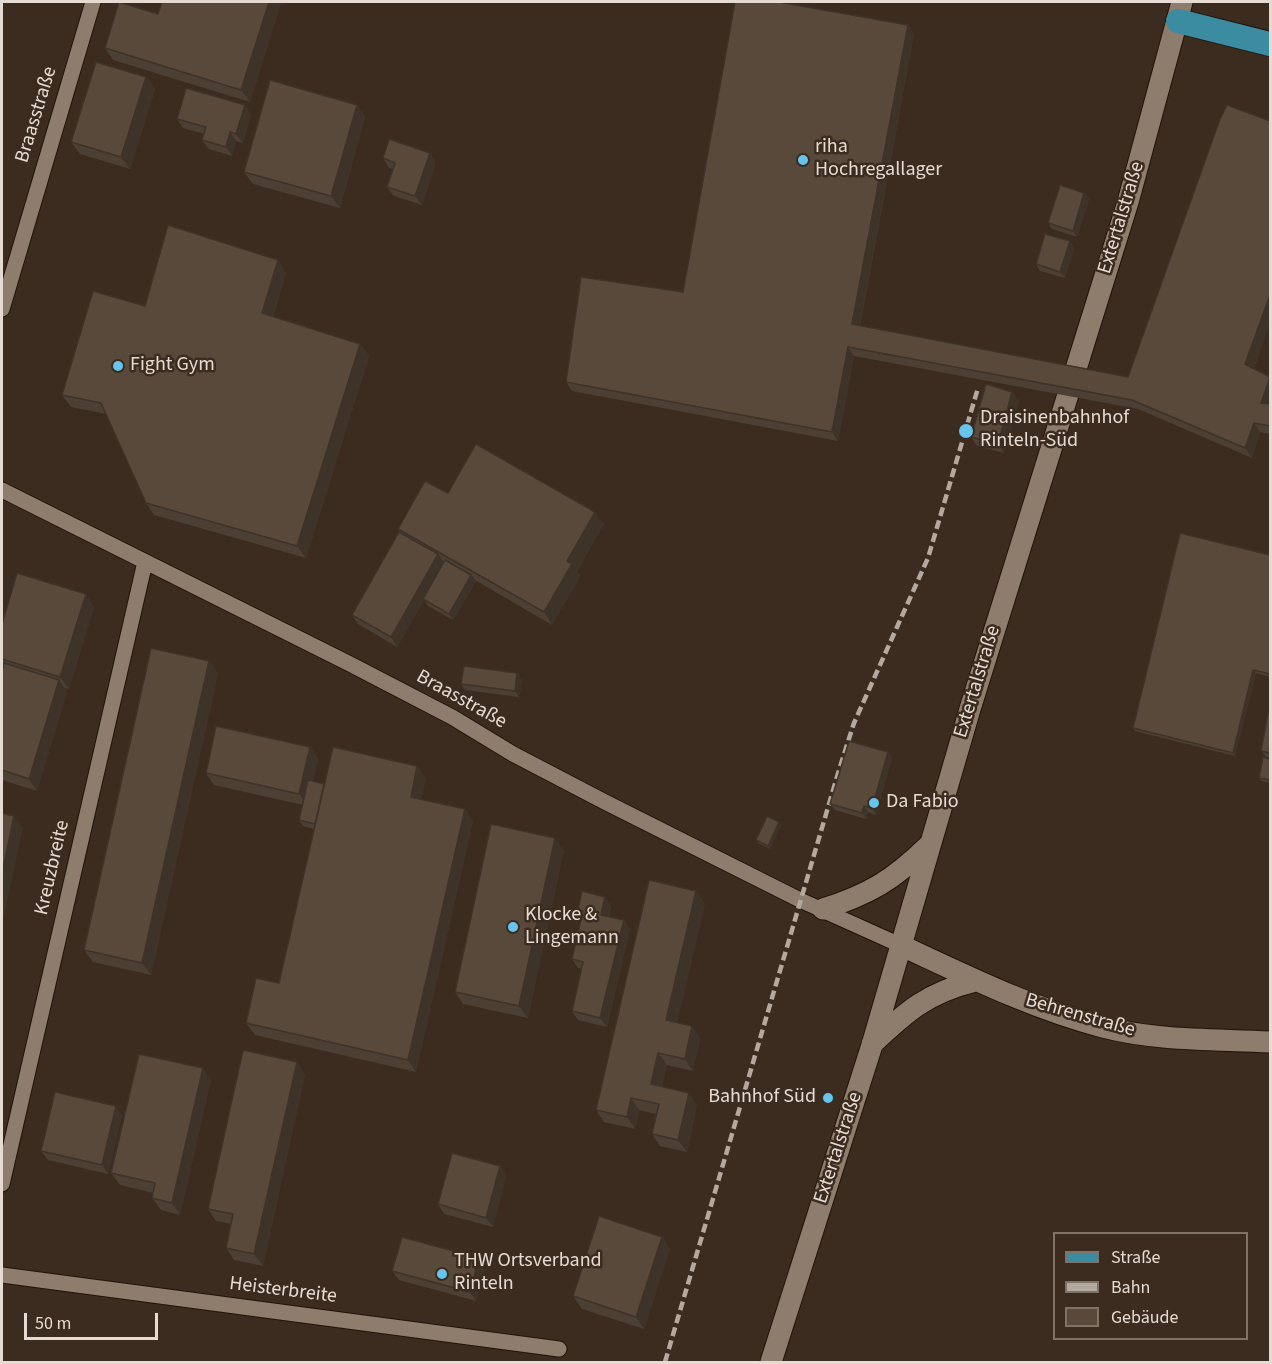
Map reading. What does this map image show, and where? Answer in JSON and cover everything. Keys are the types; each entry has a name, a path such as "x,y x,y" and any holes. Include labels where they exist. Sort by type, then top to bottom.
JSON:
{"main road":[{"path":"1180,11 1270,44"},
{"name":"Extertalstraße","path":"771,1362 872,1044 970,709 1125,212 1180,11"},
{"path":"823,909 878,888 903,870 930,843"},
{"name":"Behrenstraße","path":"900,945 975,981 1038,1007 1104,1027 1151,1036 1270,1042"},
{"path":"872,1044 900,1017 918,1004 935,994 975,981"}],"street":[{"name":"Braasstraße","path":"2,309 93,2"},
{"name":"Braasstraße","path":"2,490 432,706 513,754 605,802 790,895 900,945"},
{"name":"Kreuzbreite","path":"2,1184 145,562"},
{"name":"Heisterbreite","path":"2,1275 559,1349"}],"building":[{"path":"119,2 158,14 162,2 269,2 241,90 105,48"},
{"name":"riha Hochregallager","path":"735,2 779,2 908,25 852,324 1128,377 1227,105 1270,121 1270,295 1245,364 1270,377 1261,403 1270,404 1270,426 1254,423 1245,448 1132,400 848,347 832,432 566,382 581,277 683,292"},
{"path":"96,62 146,77 121,157 71,142"},
{"path":"270,80 357,105 331,196 244,172"},
{"path":"186,88 245,105 236,134 230,132 226,147 202,140 206,127 177,119"},
{"path":"389,139 430,153 415,196 387,187 395,163 383,158"},
{"path":"1060,185 1084,193 1073,231 1048,223"},
{"path":"168,225 278,260 262,313 360,344 297,546 146,503 101,403 62,395 93,291 145,306"},
{"path":"1045,234 1070,241 1060,272 1036,264"},
{"path":"986,384 1012,392 998,444 971,437"},
{"path":"476,444 595,512 567,561 572,564 544,612 398,529 425,481 448,493"},
{"path":"399,532 438,554 391,637 352,615"},
{"path":"1180,533 1270,555 1270,674 1253,670 1233,753 1133,728"},
{"path":"445,560 471,575 449,614 423,599"},
{"path":"17,573 86,594 60,677 2,659 2,624"},
{"path":"151,648 209,661 142,963 84,950"},
{"path":"4,663 59,680 29,779 2,770 2,671"},
{"path":"464,666 517,673 515,691 461,684"},
{"path":"1268,713 1270,714 1270,753 1261,751"},
{"path":"216,726 310,747 299,794 206,773"},
{"path":"849,741 888,752 872,808 864,806 862,813 830,804"},
{"path":"333,747 417,766 411,797 465,809 408,1060 246,1023 256,978 279,983"},
{"path":"1263,757 1270,759 1270,780 1259,778"},
{"path":"308,780 324,784 315,824 299,820"},
{"path":"2,813 14,816 2,874"},
{"path":"767,816 779,822 768,846 756,840"},
{"path":"491,824 555,838 519,1006 455,992"},
{"path":"649,880 696,891 666,1020 692,1026 685,1059 658,1053 651,1084 689,1093 678,1140 652,1134 659,1104 631,1098 627,1117 596,1110"},
{"path":"582,891 605,897 601,915 624,920 600,1018 572,1011 583,962 572,959 583,911 578,910"},
{"path":"243,1050 297,1062 254,1254 226,1248 233,1214 208,1209"},
{"path":"139,1054 203,1068 172,1203 152,1198 155,1183 111,1173"},
{"path":"55,1092 116,1106 102,1165 41,1151"},
{"path":"452,1153 500,1166 486,1218 438,1204"},
{"path":"599,1216 662,1237 636,1317 573,1296"},
{"name":"THW Ortsverband Rinteln","path":"402,1237 479,1258 470,1292 392,1271"}],"railway":[{"path":"665,1362 854,723 928,558 978,388"}],"place":[{"name":"riha Hochregallager","path":"803,160"},
{"name":"Fight Gym","path":"118,366"},
{"name":"Draisinenbahnhof Rinteln-Süd","path":"966,431"},
{"name":"Da Fabio","path":"874,803"},
{"name":"Klocke & Lingemann","path":"513,927"},
{"name":"Bahnhof Süd","path":"828,1098"},
{"name":"THW Ortsverband Rinteln","path":"442,1274"}]}
